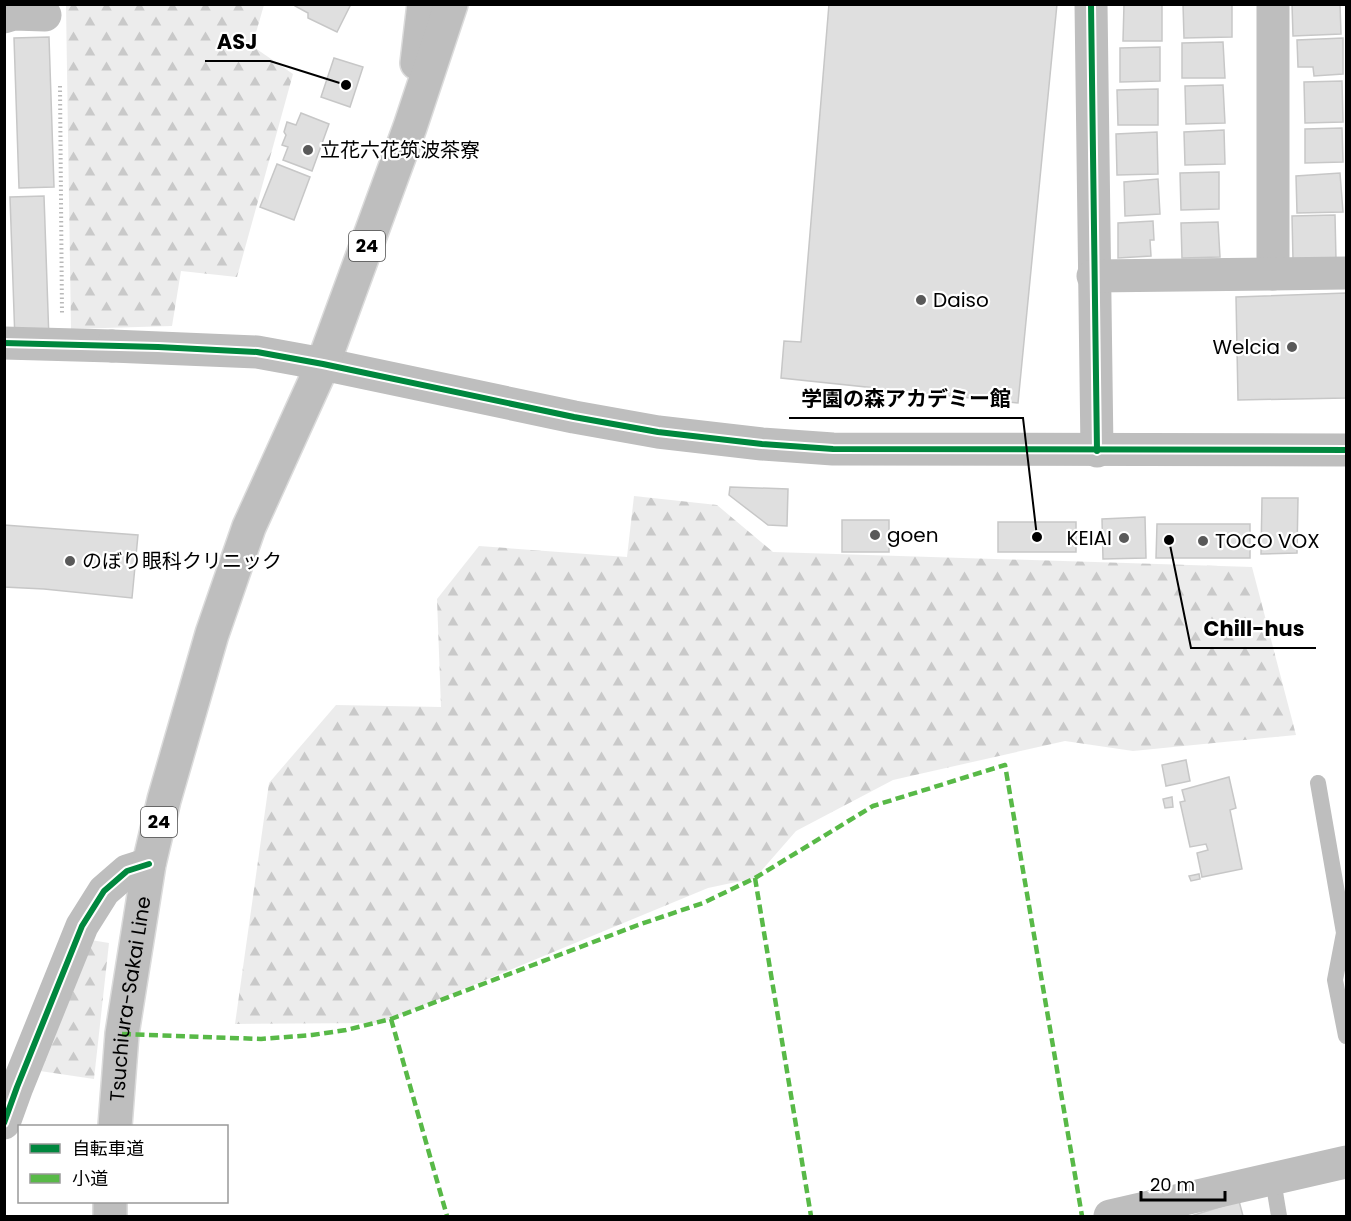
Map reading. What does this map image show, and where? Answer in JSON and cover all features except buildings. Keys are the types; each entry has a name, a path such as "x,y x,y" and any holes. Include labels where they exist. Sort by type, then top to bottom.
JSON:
{"street":[{"name":"24","path":"410,127 424,4"},
{"name":"24","path":"323,364 410,127 452,4"},
{"path":"1091,4 1097,451"},
{"path":"1273,4 1273,274"},
{"path":"1094,276 1347,273"},
{"path":"4,343 112,345 257,352 574,417 658,432 762,444 833,449 1347,450"},
{"name":"Tsuchiura-Sakai Line","path":"115,1125 122,1034 149,864 164,800 209,645 249,527 323,364"},
{"path":"4,1124 82,926 104,891 127,871 149,864"},
{"path":"1110,1216 1347,1162"}],"lane":[{"path":"1318,783 1344,933 1335,980 1347,1036"},
{"path":"1273,1180 1279,1216"}],"path":[{"path":"60,86 63,345"}],"green space":[{"path":"66,5 264,5 252,46 293,74 237,277 181,271 172,326 71,329"},
{"path":"634,496 717,505 773,552 1252,567 1296,735 1133,751 1065,741 893,780 796,831 755,878 708,888 391,1019 376,1023 235,1024 269,783 336,705 441,707 437,599 479,546 627,557"},
{"path":"85,939 109,943 94,1079 40,1071"}],"marked path":[{"path":"122,1034 261,1039 346,1030 391,1019 638,925 703,903 755,878 873,806 1005,765 1082,1216"},
{"path":"755,878 811,1216"},
{"path":"391,1019 447,1216"}],"cycle path":[{"path":"1091,4 1097,451"},
{"path":"4,343 257,352 574,417 658,432 762,444 833,449 1346,450"},
{"path":"4,1123 82,926 104,891 127,871 149,864"}],"place":[{"name":"ASJ","path":"346,85"},
{"name":"立花六花筑波茶寮","path":"308,150"},
{"name":"Daiso","path":"921,300"},
{"name":"Welcia","path":"1292,347"},
{"name":"goen","path":"875,535"},
{"name":"学園の森アカデミー館","path":"1037,537"},
{"name":"KEIAI","path":"1124,538"},
{"name":"Chill-hus","path":"1169,540"},
{"name":"TOCO VOX","path":"1203,541"},
{"name":"のぼり眼科クリニック","path":"70,561"}]}
